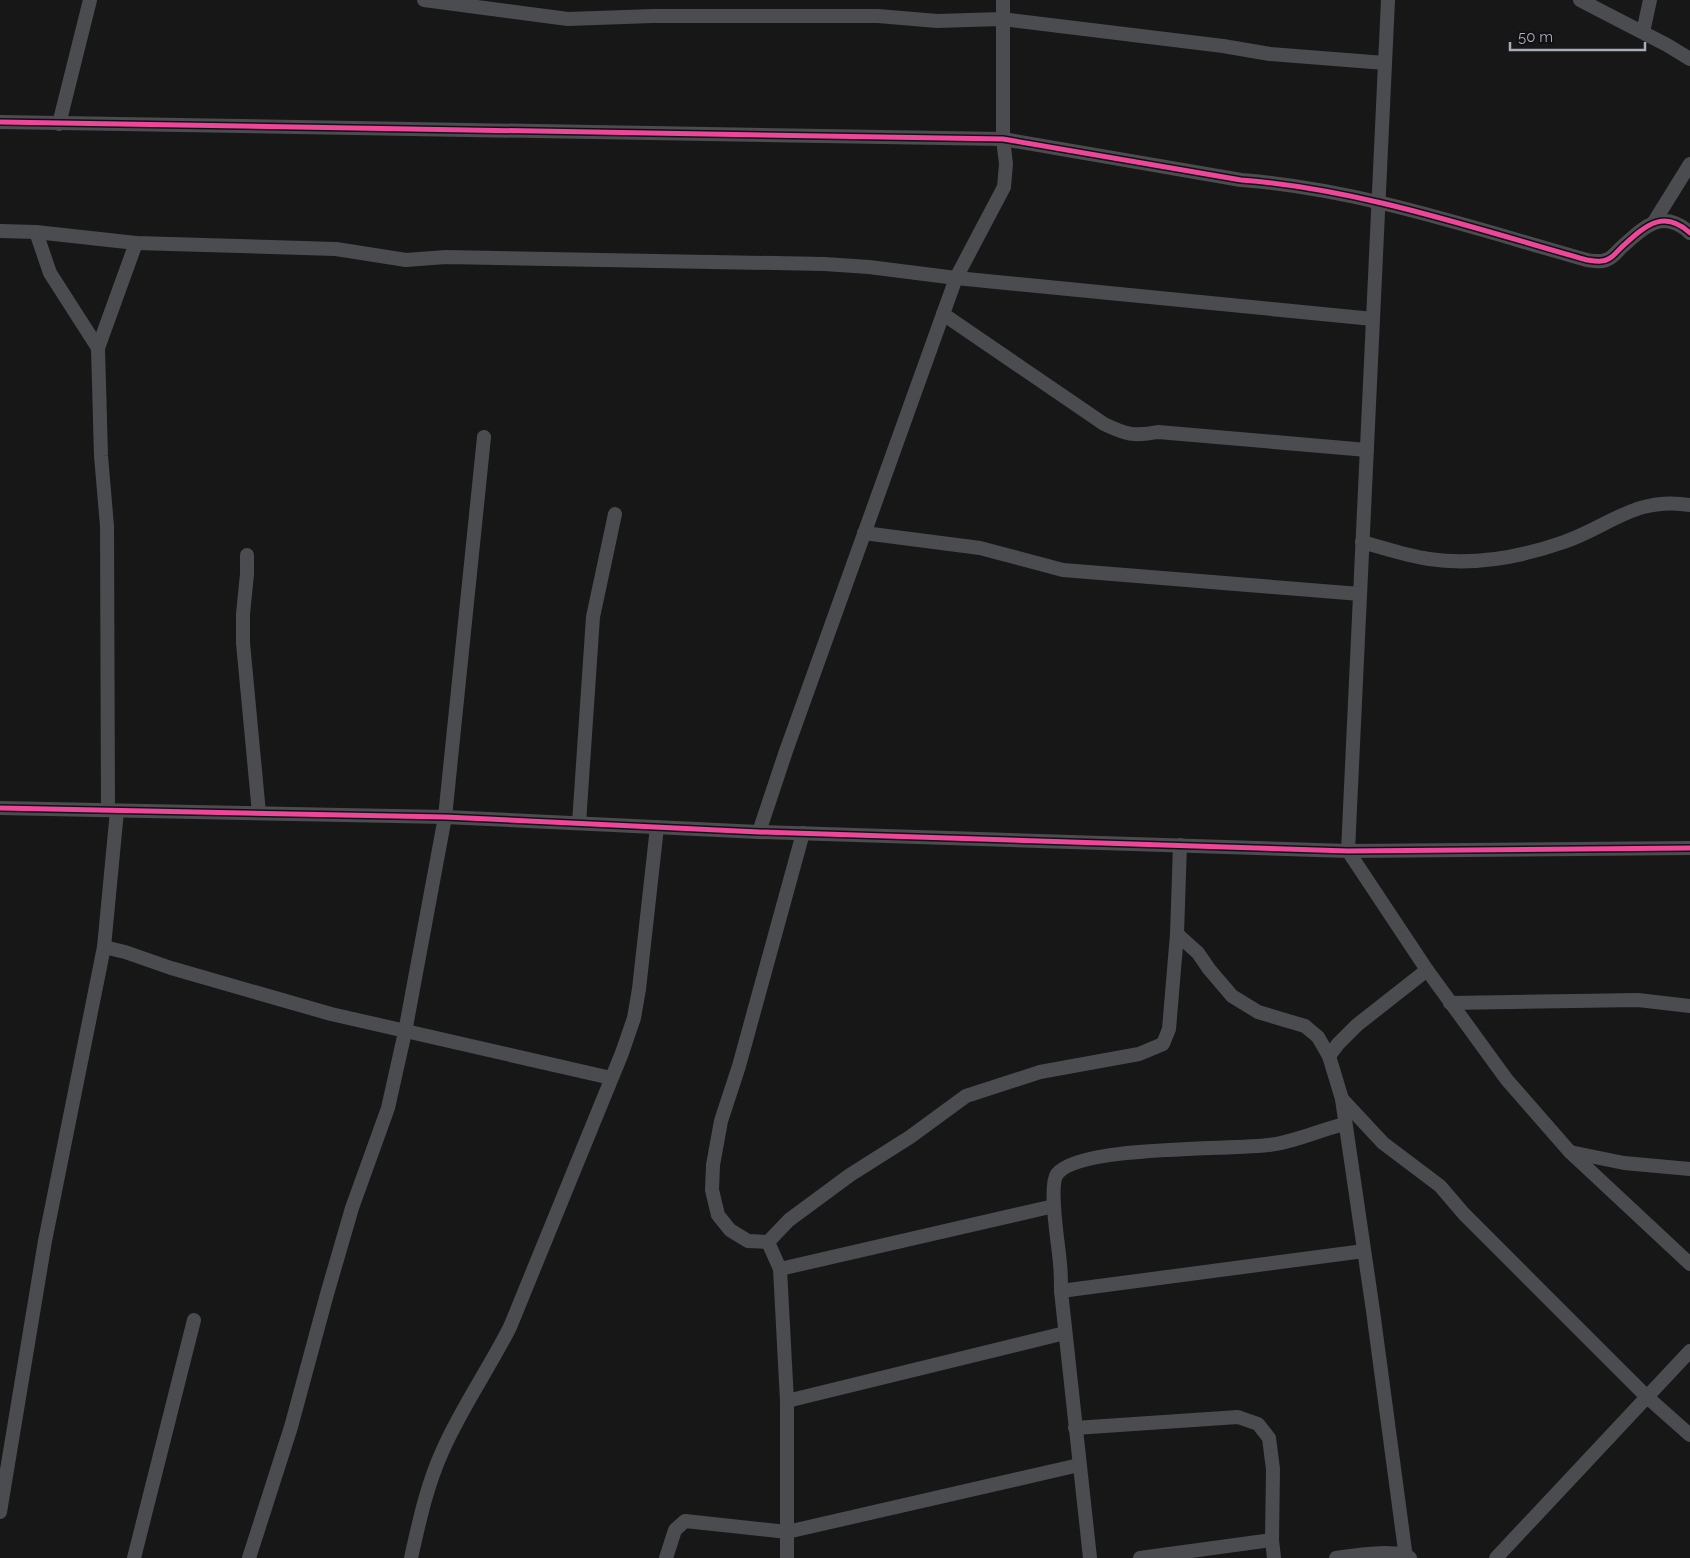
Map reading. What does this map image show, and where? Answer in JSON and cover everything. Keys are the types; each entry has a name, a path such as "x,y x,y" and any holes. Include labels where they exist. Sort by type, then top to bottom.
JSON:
{"street":[{"path":"59,124 90,0"},
{"path":"424,0 568,19 653,16 878,16 937,21 1002,19 1223,46 1270,54 1385,62"},
{"path":"759,832 786,751 956,278 1004,187 1006,164 1003,139 1003,0"},
{"path":"1388,0 1348,851 1427,970 1507,1080 1570,1152 1690,1264"},
{"path":"1580,0 1643,32 1690,59"},
{"path":"1643,32 1650,0"},
{"path":"0,122 1003,139 1240,180 1320,190 1378,202 1587,260 1600,261 1609,259 1640,231 1654,222 1669,220 1681,225 1690,233"},
{"path":"1654,222 1690,164"},
{"path":"0,231 36,232 136,243 336,249 406,260 446,257 824,264 870,267 956,278 1373,319"},
{"path":"36,232 50,273 98,348"},
{"path":"0,1512 45,1240 104,946 113,811 106,526 101,456 98,348 136,243"},
{"path":"943,314 1104,424 1123,433 1142,435 1158,432 1367,450"},
{"path":"249,1558 289,1435 352,1208 388,1108 405,1032 445,817 484,437"},
{"path":"1362,542 1428,559 1473,562 1520,555 1566,542 1613,518 1641,507 1674,502 1690,505"},
{"path":"580,823 593,617 615,514"},
{"path":"864,534 980,548 1064,570 1360,594"},
{"path":"247,555 248,574 243,614 243,642 259,813"},
{"path":"0,808 445,817 759,832 1348,851 1690,848"},
{"path":"411,1558 424,1504 442,1452 471,1395 493,1360 510,1327 622,1053 634,1018 657,827"},
{"path":"803,833 739,1066 721,1121 713,1165 712,1190 718,1215 730,1230 748,1241 768,1242 789,1220 850,1175 910,1137 966,1096 1040,1072 1140,1054 1163,1044 1169,1029 1177,934 1180,846"},
{"path":"1177,934 1198,953 1232,996 1258,1012 1305,1026 1318,1037 1329,1056 1342,1099 1407,1557 1390,1553 1336,1558"},
{"path":"104,946 171,968 331,1014 611,1078"},
{"path":"1329,1056 1357,1025 1427,970"},
{"path":"1450,1003 1638,1000 1690,1006"},
{"path":"1342,1099 1383,1143 1440,1186 1464,1214 1646,1396 1690,1435"},
{"path":"1090,1558 1060,1291 1060,1268 1054,1206 1054,1183 1058,1174 1085,1159 1179,1149 1267,1145 1294,1140 1345,1124"},
{"path":"1570,1152 1624,1163 1690,1169"},
{"path":"780,1269 1054,1206"},
{"path":"768,1242 780,1269 787,1401 786,1558"},
{"path":"1060,1291 1364,1251"},
{"path":"134,1558 194,1320"},
{"path":"787,1401 1065,1333"},
{"path":"1496,1558 1690,1351"},
{"path":"1075,1428 1238,1417 1258,1424 1269,1438 1273,1469 1272,1540 1274,1558"},
{"path":"666,1558 674,1530 685,1521 787,1532 1079,1465"},
{"path":"1140,1558 1272,1540"}],"cycle path":[{"path":"0,122 1003,139 1241,180 1329,192 1416,211 1593,261 1607,260 1640,231 1656,222 1672,222 1690,233"},
{"path":"0,808 445,817 759,832 1348,851 1690,848"}]}
